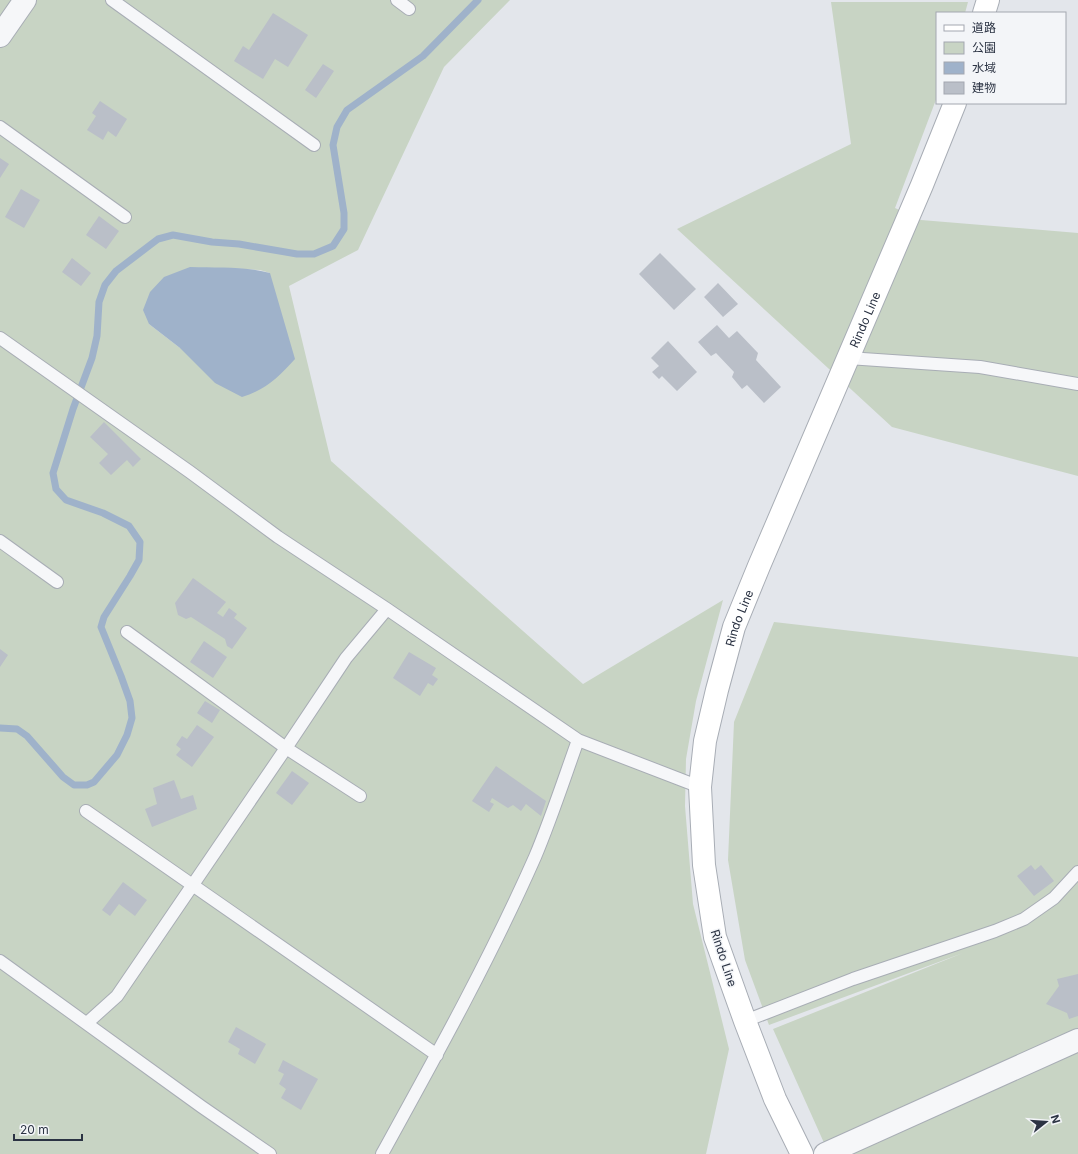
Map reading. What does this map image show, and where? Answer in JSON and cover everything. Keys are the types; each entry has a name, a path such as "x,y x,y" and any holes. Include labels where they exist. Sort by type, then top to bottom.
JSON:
{"street":[{"path":"0,36 25,0"},
{"path":"984,12 988,0"},
{"name":"Rindo Line","path":"802,1154 775,1099 715,937 704,865 700,787 705,741 734,627 922,185 955,104"},
{"path":"825,1154 1078,1040"}],"lane":[{"path":"112,0 314,145"},
{"path":"397,0 409,9"},
{"path":"0,127 125,217"},
{"path":"0,338 190,472 278,537 387,609 578,740 700,787"},
{"path":"848,358 980,367 1078,384"},
{"path":"0,541 57,582"},
{"path":"87,1023 117,996 193,886 346,658 387,609"},
{"path":"127,632 286,748 360,796"},
{"path":"382,1154 479,975 535,857 554,810 578,740"},
{"path":"86,811 437,1055"},
{"path":"745,1021 853,979 995,931 1024,918 1054,898 1078,872"},
{"path":"0,961 202,1107 270,1154"}],"green space":[{"path":"0,0 510,0 444,67 358,250 289,286 331,461 583,684 723,600 696,701 686,759 685,806 693,904 729,1049 706,1154 0,1154","holes":["226,268 260,270 270,273 180,348 149,324"]},
{"path":"831,2 968,2 965,12 936,12 936,100 895,208 921,220 1078,233 1078,476 892,427 677,229 851,144"},
{"path":"774,622 1078,657 1078,1154 829,1154 773,1029 963,953 769,1025 745,960 728,860 734,722"}],"water":[{"path":"190,267 240,268 270,273 295,359 283,372 265,387 242,397 215,383 180,348 149,324 143,310 150,292 164,277"}],"building":[{"path":"273,13 308,35 288,67 275,59 263,79 234,61 243,46 249,50"},
{"path":"323,64 334,71 316,98 305,90"},
{"path":"100,101 127,119 116,137 108,131 103,140 87,130 96,116 92,113"},
{"path":"0,158 9,164 0,178"},
{"path":"21,189 40,200 24,228 5,217"},
{"path":"99,216 119,231 106,249 86,235"},
{"path":"660,253 696,289 674,310 639,274"},
{"path":"72,258 91,273 81,286 62,272"},
{"path":"718,283 738,304 723,317 704,297"},
{"path":"717,325 729,338 737,331 758,353 756,360 781,387 764,403 747,385 742,389 732,377 734,372 716,353 711,356 698,342"},
{"path":"668,341 697,372 677,391 662,376 659,379 652,372 659,366 651,358"},
{"path":"104,422 141,459 133,467 127,460 111,475 99,463 108,454 90,437"},
{"path":"193,578 226,602 217,613 223,617 229,608 237,614 234,618 247,628 232,649 227,646 225,639 191,617 186,619 178,615 175,603"},
{"path":"204,641 227,657 213,678 190,662"},
{"path":"0,649 8,655 0,667"},
{"path":"409,652 436,668 432,675 438,679 433,686 428,683 420,696 393,678"},
{"path":"205,701 220,710 212,723 197,713"},
{"path":"197,725 214,737 192,767 176,755 181,749 176,745 182,736 187,739"},
{"path":"496,766 546,801 541,816 526,804 521,811 513,805 508,808 492,798 490,802 494,804 489,812 472,801"},
{"path":"292,771 309,783 292,805 276,793"},
{"path":"174,780 181,799 193,795 197,809 152,827 145,809 157,804 153,788"},
{"path":"1031,865 1035,870 1041,865 1054,881 1034,896 1017,876"},
{"path":"123,882 147,900 135,916 119,904 110,916 102,910"},
{"path":"1078,974 1078,1016 1069,1019 1067,1013 1046,1004 1059,986 1057,979"},
{"path":"236,1027 266,1044 255,1064 238,1054 240,1049 228,1042"},
{"path":"283,1060 318,1079 301,1110 281,1098 286,1089 279,1084 284,1074 278,1071"}],"waterway":[{"path":"0,728 17,729 27,736 63,777 74,785 87,785 94,782 117,755 127,735 132,718 130,701 101,627 104,617 139,560 140,542 129,526 103,513 66,500 56,489 53,473 73,409 92,358 97,336 99,302 105,285 116,271 158,239 173,235 297,254 314,254 333,246 344,229 344,213 333,145 337,127 347,110 423,56 478,0"}]}
